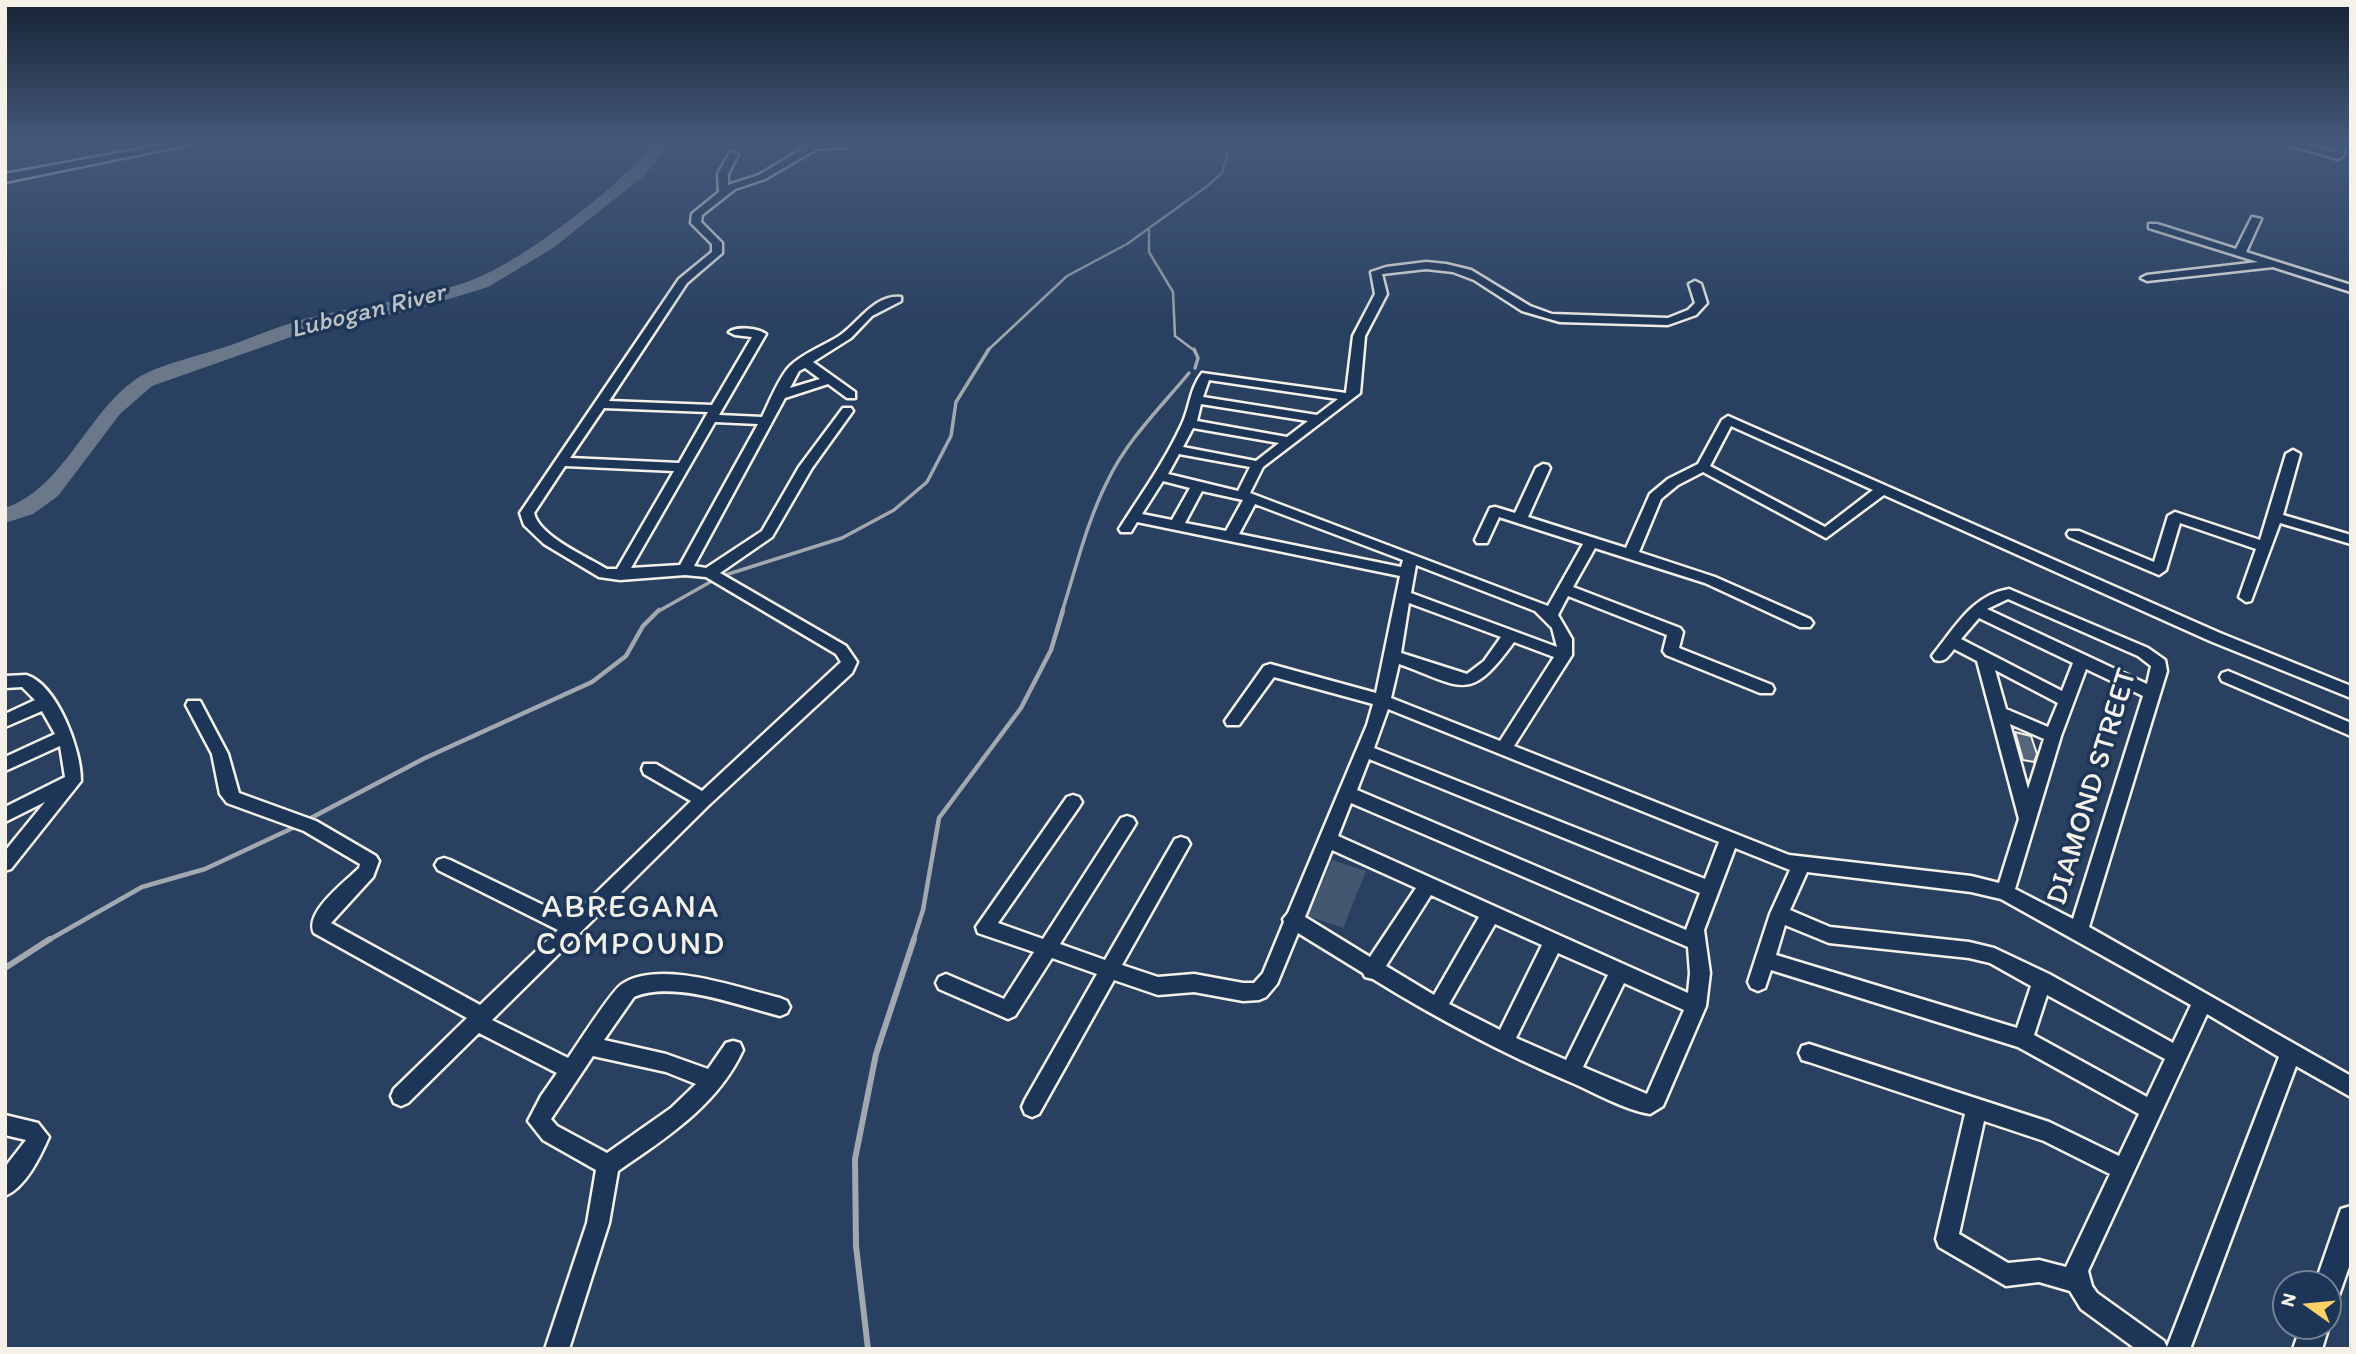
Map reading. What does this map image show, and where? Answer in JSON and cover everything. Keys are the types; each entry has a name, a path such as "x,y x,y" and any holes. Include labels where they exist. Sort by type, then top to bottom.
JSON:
{"street":[{"path":"401,1096 704,800 841,674 849,662 841,650 709,573 685,570 604,574 550,541 529,522 527,513 531,506 683,281 717,253 717,243 694,219 706,207"},
{"path":"2240,252 2256,219"},
{"path":"2153,226 2351,289"},
{"path":"2147,278 2274,264"},
{"path":"1231,536 1258,465 1350,397 1357,384 1359,336 1381,294 1376,272 1416,266 1454,268 1487,282 1527,310 1570,321 1597,318 1653,321 1686,316 1701,303 1695,284"},
{"path":"685,570 793,369 847,336 863,318 897,299"},
{"path":"620,575 760,334 735,332"},
{"path":"803,361 851,395"},
{"path":"1350,397 1211,375 1202,379 1199,400 1189,423 1130,523 1177,526 1409,566"},
{"path":"778,396 830,380"},
{"path":"1199,400 1319,419"},
{"path":"601,404 764,421"},
{"path":"709,573 767,534 806,467 848,411"},
{"path":"1631,554 1649,510 1662,489 1703,467 1728,419 2215,637 2351,691"},
{"path":"1189,423 1289,441"},
{"path":"1174,449 1258,465"},
{"path":"2246,597 2275,517 2293,454"},
{"path":"561,462 682,467"},
{"path":"1703,467 1826,533 1884,488"},
{"path":"1520,519 1544,468"},
{"path":"1158,476 1247,496 1409,566 1533,604 1551,614 1565,640 1564,655 1504,748"},
{"path":"1177,526 1198,485"},
{"path":"1482,540 1495,511 1735,589 1805,623"},
{"path":"2074,534 2159,570 2175,516 2265,547"},
{"path":"2275,517 2351,541"},
{"path":"1551,614 1592,541"},
{"path":"1073,802 985,927 1158,986 1209,984 1251,992 1265,986 1365,751 1382,701 1409,566"},
{"path":"1566,590 1675,632 1671,651 1766,689"},
{"path":"1404,595 1564,655"},
{"name":"DIAMOND STREET","path":"1978,611 1996,596 2015,595 2156,660 2160,668 2079,931"},
{"path":"1940,656 1978,611 2151,693"},
{"path":"1392,656 1460,680 1471,680 1480,675 1511,635"},
{"path":"1952,641 2066,700"},
{"path":"1984,658 2028,820"},
{"path":"2005,892 2053,736 2082,660"},
{"path":"1233,721 1270,670 1325,682 1382,701 1729,840 1801,865 1970,884 2005,892 2079,931 2351,1087"},
{"path":"2228,677 2351,730"},
{"path":"5,682 26,681 46,702 75,766 73,781 5,864"},
{"path":"5,721 46,702"},
{"path":"194,705 220,754 229,794 233,798 310,825 370,861 367,872 322,917 321,927 571,1070"},
{"path":"1997,712 2053,736"},
{"path":"5,765 63,737"},
{"path":"1365,751 1709,889"},
{"path":"650,769 704,800"},
{"path":"5,815 73,781"},
{"path":"1346,793 1695,942"},
{"path":"946,983 1008,1010 1127,823"},
{"path":"1328,840 1696,1006"},
{"path":"1292,919 1372,971 1504,1042 1638,1102 1654,1102 1696,1006 1700,973 1695,930 1729,840"},
{"path":"1032,1107 1181,844"},
{"path":"444,865 571,928"},
{"path":"1758,982 1779,915 1801,865"},
{"path":"1372,971 1428,884"},
{"path":"1437,1008 1491,913"},
{"path":"1779,915 1829,935 1981,953 2042,980 2176,1055"},
{"path":"1504,1042 1554,941"},
{"path":"1765,960 2023,1039 2153,1111"},
{"path":"1570,1072 1620,971"},
{"path":"2023,1039 2042,980"},
{"path":"608,1165 550,1133 539,1121 548,1103 627,991 645,982 669,983 780,1007"},
{"path":"2156,1349 2089,1301 2078,1282 2076,1270 2203,1001"},
{"path":"587,1046 667,1063 714,1081"},
{"path":"557,1349 598,1223 608,1165 687,1111 714,1081 733,1050"},
{"path":"1809,1053 2068,1139 2124,1170"},
{"path":"2178,1349 2291,1053"},
{"path":"1977,1107 1947,1239 2006,1275 2039,1271 2078,1282"},
{"path":"5,1125 30,1130 38,1137 32,1151 5,1185"},
{"path":"2337,1270 2346,1250 2351,1219"}],"shaded area":[{"path":"1332,860 1366,871 1343,928 1308,916"}],"building":[{"path":"2015,732 2031,736 2037,754 2034,762 2023,760"}],"waterway":[{"name":"Lubogan River","path":"5,516 25,509 50,491 113,410 145,382 318,321 410,305 481,283 547,244 594,207"},
{"path":"989,349 1067,276 1127,244 1178,207"},
{"path":"1149,230 1149,252 1173,292 1175,336 1195,351"},
{"path":"722,576 842,538 894,510 927,482 951,436 956,402 989,349"},
{"path":"1195,351 1198,358 1195,368"},
{"path":"1062,612 1094,512 1116,465 1145,424 1189,373"},
{"path":"657,612 712,581"},
{"path":"913,941 923,910 939,818 1021,708 1051,650 1063,610"},
{"path":"309,819 425,758 592,682 626,656 643,626 657,612"},
{"path":"47,941 142,887 205,869 297,826"},
{"path":"5,968 50,939"},
{"path":"868,1349 856,1246 855,1159 876,1054 914,939"}],"district":[{"name":"ABREGANA COMPOUND","path":"631,928"}]}
